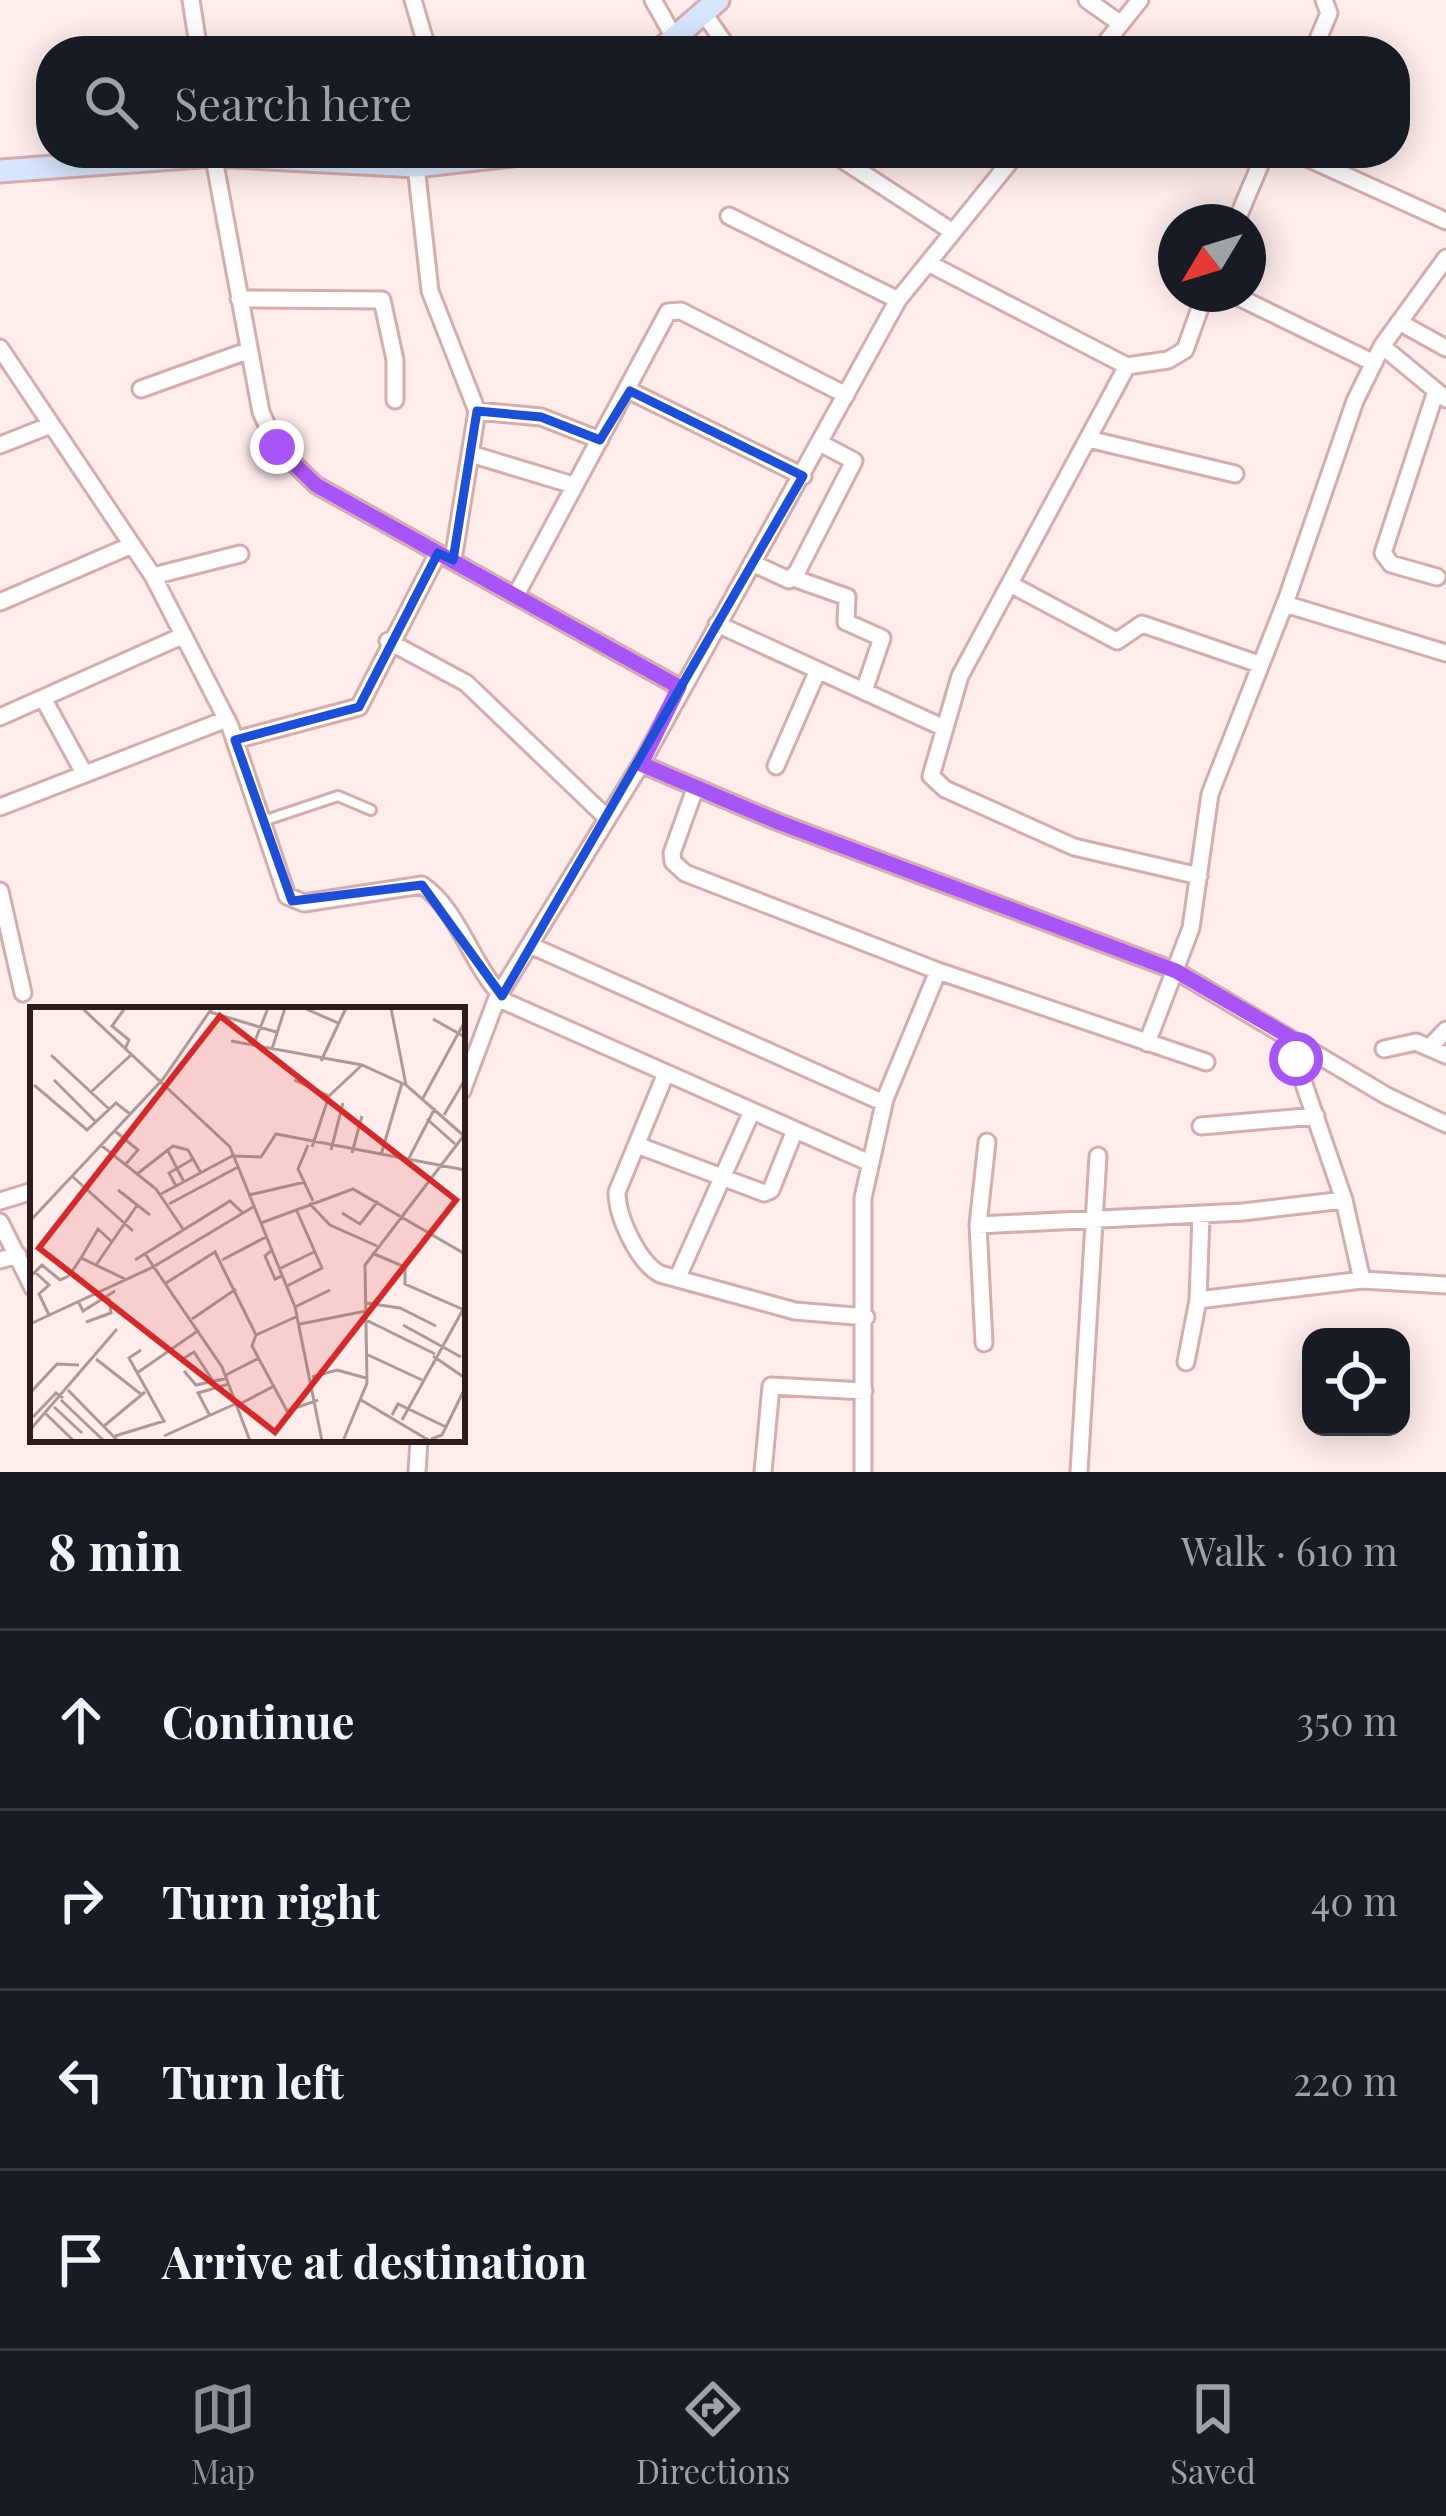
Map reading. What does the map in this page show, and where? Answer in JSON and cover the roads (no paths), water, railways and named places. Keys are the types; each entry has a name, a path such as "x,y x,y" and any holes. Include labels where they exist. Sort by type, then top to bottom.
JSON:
{"street":[{"path":"191,0 197,36"},
{"path":"413,0 424,36"},
{"path":"653,0 664,36"},
{"path":"1087,0 1121,24"},
{"path":"1111,36 1139,0"},
{"path":"1319,36 1329,13 1324,0"},
{"path":"675,36 710,6 723,36"},
{"path":"0,171 38,168"},
{"path":"216,168 247,351 268,430 303,475 679,687"},
{"path":"235,740 359,707 370,694 388,641 446,556 474,455 476,411 430,291 416,168"},
{"path":"855,168 953,232"},
{"path":"465,1083 499,997 641,764 679,687 803,476 898,300 1005,168"},
{"path":"1244,204 1259,168"},
{"path":"1330,168 1446,220"},
{"path":"729,216 898,300"},
{"path":"1147,1042 1176,971 1199,876 1210,794 1285,604 1355,400 1378,354 1446,258"},
{"path":"928,263 1127,366 1168,360 1185,350 1198,312"},
{"path":"239,299 382,300 395,360 395,400"},
{"path":"1266,308 1378,354 1441,395 1383,553 1391,564 1437,578"},
{"path":"516,595 573,485 629,392 663,317 674,309 846,395"},
{"path":"1399,322 1446,348"},
{"path":"0,348 153,576 235,740 292,901 422,885 440,903 499,997 869,1163"},
{"path":"141,389 247,351"},
{"path":"1127,366 960,676 930,768 945,789 1074,848 1199,876"},
{"path":"629,392 803,476"},
{"path":"476,411 541,418 600,440"},
{"path":"0,445 51,424"},
{"path":"1088,439 1234,474"},
{"path":"793,578 853,465 820,443"},
{"path":"474,455 573,485"},
{"path":"0,602 132,545"},
{"path":"153,576 239,554"},
{"path":"752,563 847,597 846,622 882,638 864,691"},
{"path":"1010,584 1117,640 1126,639 1138,624 1258,664"},
{"path":"1285,604 1446,653"},
{"path":"717,624 942,728"},
{"path":"0,717 182,636"},
{"path":"388,641 466,683 607,818"},
{"path":"776,766 818,670"},
{"path":"43,698 84,773"},
{"path":"0,807 226,719"},
{"path":"641,764 695,789 1176,971 1387,1096 1446,1124"},
{"path":"695,789 672,853 677,868 938,971 1206,1063"},
{"path":"0,891 23,993"},
{"path":"532,946 884,1102"},
{"path":"862,1472 866,1317 862,1218 869,1163 884,1102 938,971"},
{"path":"1384,1049 1410,1042 1438,1051 1446,1030"},
{"path":"1307,1047 1296,1061 1344,1200 1362,1280"},
{"path":"666,1073 617,1192 618,1207 646,1264 677,1279 795,1310 866,1317"},
{"path":"677,1279 752,1111"},
{"path":"1201,1126 1316,1116"},
{"path":"637,1145 722,1180 768,1192 795,1130"},
{"path":"984,1343 978,1225 987,1142"},
{"path":"1079,1472 1098,1156"},
{"path":"0,1201 30,1192"},
{"path":"978,1225 1201,1215 1344,1200"},
{"path":"1186,1362 1198,1300 1201,1215"},
{"path":"0,1222 30,1281"},
{"path":"0,1260 18,1255"},
{"path":"1198,1300 1362,1280 1446,1285"},
{"path":"763,1472 771,1386 864,1391"},
{"path":"417,1472 419,1442"}],"lane":[{"path":"262,822 338,796 371,810"}]}
